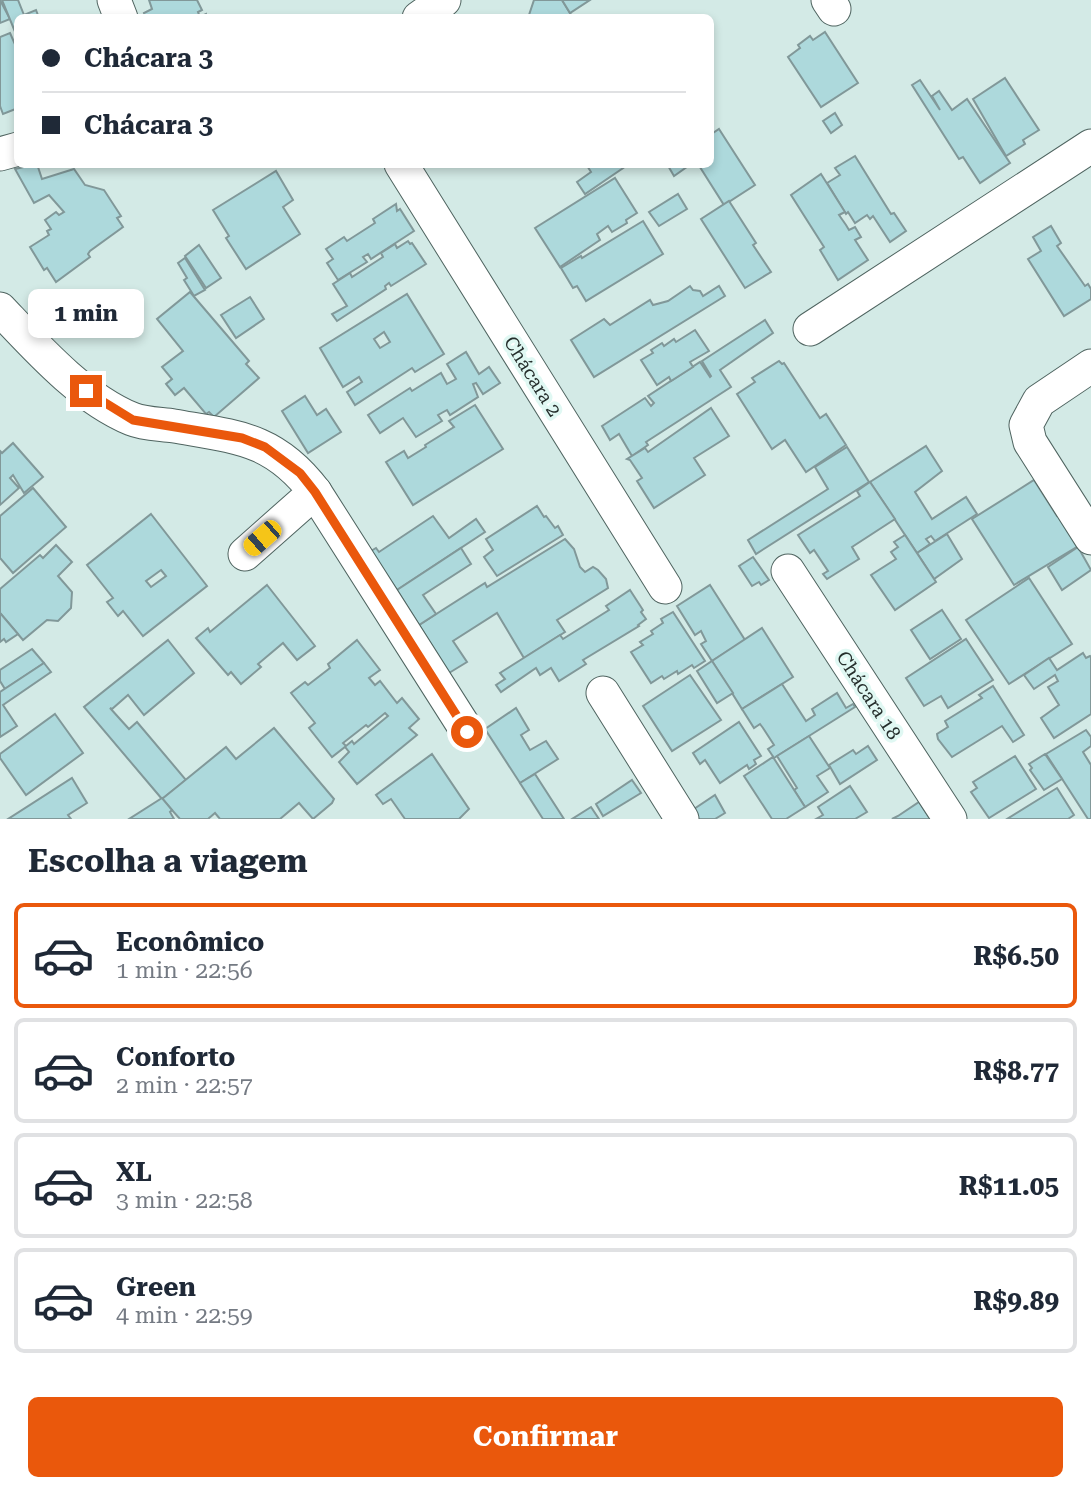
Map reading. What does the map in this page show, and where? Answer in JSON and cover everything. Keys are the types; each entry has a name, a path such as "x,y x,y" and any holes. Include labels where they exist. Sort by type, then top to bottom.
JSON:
{"street":[{"path":"425,14 444,0"},
{"path":"810,329 1091,146"},
{"name":"Chácara 2","path":"403,168 665,587"},
{"path":"0,309 55,368 133,420 242,438 265,447 300,473 315,492 467,732"},
{"path":"1091,366 1039,401 1026,425 1030,442 1091,538"},
{"path":"245,554 315,492"},
{"name":"Chácara 18","path":"788,571 950,819"},
{"path":"603,693 682,819"}],"building":[{"path":"0,0 10,19 0,23"},
{"path":"2,0 18,0 24,14 14,14 14,29"},
{"path":"149,0 197,0 202,10 199,14 144,14 152,9"},
{"path":"534,0 562,0 571,14 529,14"},
{"path":"562,0 590,0 570,13"},
{"path":"825,32 858,83 821,107 788,57 810,36 813,40"},
{"path":"10,33 14,42 14,110 3,114 0,106 0,37"},
{"path":"1005,78 1039,130 1023,140 1025,144 1006,156 973,99"},
{"path":"920,80 940,110 932,96 939,91 952,110 967,99 1010,163 980,183 963,157 959,159 912,85"},
{"path":"835,113 842,125 831,133 823,121"},
{"path":"719,129 755,185 724,205 701,168 714,168 714,132"},
{"path":"855,156 891,214 894,213 906,231 890,242 873,216 870,219 867,215 855,223 848,212 846,214 827,183 840,175 835,168"},
{"path":"38,168 42,179 74,169 85,185 104,190 121,216 117,218 123,227 90,251 90,257 56,282 47,268 44,270 30,247 49,235 47,231 51,229 45,220 56,212 59,215 64,212 49,195 34,203 15,169"},
{"path":"588,168 623,168 585,194 577,182 591,172"},
{"path":"669,168 685,168 674,176"},
{"path":"276,171 293,200 283,207 300,234 246,269 226,238 229,236 213,210"},
{"path":"821,174 845,212 839,215 849,230 855,227 861,237 855,240 868,260 838,280 820,250 824,247 791,195"},
{"path":"615,178 637,213 612,232 608,226 597,234 600,240 560,267 535,228"},
{"path":"678,194 687,209 659,226 649,212"},
{"path":"729,201 771,272 745,288 701,219"},
{"path":"396,204 397,211 400,209 414,231 371,259 368,254 363,257 367,262 338,280 327,263 333,259 326,249 344,237 347,241 375,223 373,219"},
{"path":"643,221 663,254 586,301 577,286 573,288 561,268"},
{"path":"1051,226 1061,243 1057,246 1085,286 1088,284 1091,289 1091,299 1064,316 1028,259 1041,251 1033,237"},
{"path":"408,241 426,264 391,286 389,283 385,286 386,289 337,321 332,314 347,306 333,284 350,273 352,277 383,257 381,253 395,244 397,248"},
{"path":"199,245 221,278 206,288 185,256"},
{"path":"185,258 205,290 194,296 178,263"},
{"path":"690,286 693,290 700,291 703,296 719,286 725,296 594,377 571,340 604,319 610,325 650,300 653,305 668,301"},
{"path":"190,292 249,361 246,364 259,378 214,417 209,412 206,414 184,388 175,395 166,384 172,379 162,367 183,351 157,319"},
{"path":"407,294 444,354 415,372 412,368 355,405 347,392 362,382 359,377 343,387 320,348","holes":["384,332 390,342 380,348 374,339"]},
{"path":"250,297 264,319 236,338 221,315"},
{"path":"765,320 773,333 720,370 731,387 646,442 648,445 632,456 619,434 610,440 602,426 645,398 651,406 654,403 648,396 700,362 710,377 702,361"},
{"path":"695,330 709,351 690,362 693,367 671,381 669,377 657,385 641,360 653,353 651,350 662,343 664,346 674,339 676,342"},
{"path":"466,352 479,374 489,367 500,383 483,394 476,383 473,384 478,397 450,415 447,410 438,415 442,421 416,437 403,418 380,433 368,415 410,388 412,391 441,373 447,384 456,379 447,364"},
{"path":"779,361 784,363 820,418 826,414 846,445 806,472 785,440 772,449 737,394 755,382 752,378"},
{"path":"305,396 317,415 326,409 341,432 308,453 282,411"},
{"path":"475,405 503,449 413,505 386,462 404,451 408,458 426,447 425,445 454,427 449,421"},
{"path":"711,408 729,436 694,458 705,475 654,508 637,481 642,478 627,459 645,448 648,452"},
{"path":"13,443 43,477 24,493 13,475 10,478 19,488 0,505 0,451 2,453"},
{"path":"926,446 942,471 915,492 932,519 966,497 977,514 935,541 931,536 926,539 930,544 917,553 870,482"},
{"path":"847,447 869,482 756,554 748,540 828,489 815,467"},
{"path":"1034,480 1057,516 1061,514 1080,545 1014,585 972,519"},
{"path":"870,482 895,519 852,547 859,559 827,579 823,574 828,571 814,550 810,553 798,535 860,496 857,491"},
{"path":"33,488 66,527 13,573 0,558 0,516"},
{"path":"537,506 555,528 558,526 563,535 497,576 484,557 493,550 486,539"},
{"path":"151,514 207,586 143,636 123,611 118,616 107,602 113,598 87,565","holes":["161,570 166,576 151,587 146,581"]},
{"path":"433,516 449,538 476,519 485,532 397,590 371,551 376,548 379,552"},
{"path":"947,534 962,559 934,579 917,553"},
{"path":"905,535 936,582 895,610 871,575 896,559 891,552 898,547 894,542"},
{"path":"565,539 574,549 580,567 585,572 593,567 598,570 606,579 608,588 557,620 565,632 524,658 497,613 453,641 467,662 449,673 419,625 485,583 487,587"},
{"path":"56,545 72,562 58,576 72,592 71,608 58,621 47,620 23,640 0,613 0,589 40,555 43,558"},
{"path":"1078,547 1091,570 1062,590 1048,567"},
{"path":"461,548 471,564 423,595 436,614 419,625 397,590"},
{"path":"753,557 769,580 761,585 759,582 752,586 739,566"},
{"path":"1029,578 1072,644 1009,684 966,620"},
{"path":"267,585 315,646 297,660 283,643 258,664 261,667 241,684 231,672 228,675 196,638 208,628 210,632"},
{"path":"710,585 745,640 712,661 701,644 706,641 701,631 695,635 677,606"},
{"path":"630,590 646,619 639,626 583,660 586,664 559,681 551,668 540,675 536,668 501,692 496,685 505,679 500,673 560,635 563,639 609,610 606,606"},
{"path":"942,610 961,639 930,659 911,630"},
{"path":"673,612 705,661 664,679 662,676 651,683 631,652 643,645 640,642 653,634 651,631 663,623 661,619"},
{"path":"0,613 18,634 6,642 4,639 0,642"},
{"path":"762,628 793,677 742,709 712,661"},
{"path":"966,639 993,680 948,708 941,696 924,706 906,678"},
{"path":"168,640 194,673 144,715 128,695 110,708 129,729 137,722 186,780 162,799 84,707"},
{"path":"357,640 380,670 369,678 375,685 380,681 397,703 402,698 419,719 409,728 417,735 357,784 339,762 349,752 345,747 332,757 309,728 315,723 291,693 305,682 308,685 330,668 328,664","holes":["385,713 388,716 354,744 352,741 346,746 343,743"]},
{"path":"32,649 44,663 5,689 0,681 0,670"},
{"path":"1083,653 1086,658 1091,657 1091,714 1054,738 1041,718 1059,705 1048,687 1058,681 1055,675 1034,689 1024,675 1049,658 1057,670"},
{"path":"712,661 733,693 717,703 697,671"},
{"path":"44,663 51,672 3,705 17,726 0,737 0,692"},
{"path":"690,675 721,720 672,751 643,706"},
{"path":"782,684 806,721 815,715 812,709 837,693 846,708 853,704 855,707 774,758 768,749 774,745 763,728 760,724 754,728 742,709"},
{"path":"993,686 1024,735 1013,742 1002,726 952,757 937,734 948,727 945,721 982,698 979,695"},
{"path":"516,708 529,730 521,735 530,750 546,741 558,759 520,783 485,729"},
{"path":"55,714 83,753 26,795 0,758 0,754"},
{"path":"739,722 761,756 754,760 756,764 749,769 747,765 720,783 705,760 700,764 693,753"},
{"path":"274,728 334,799 313,819 299,803 280,819 220,819 215,813 208,819 180,819 162,799 226,747 236,759"},
{"path":"1086,730 1091,737 1091,746 1083,752 1091,765 1091,819 1088,819 1046,754"},
{"path":"809,736 830,768 817,776 828,792 805,807 794,790 797,788 777,756"},
{"path":"868,746 877,760 840,784 829,765 853,750 856,754"},
{"path":"432,754 469,809 459,819 405,819 391,799 383,804 376,795"},
{"path":"1045,754 1062,779 1044,790 1030,770 1032,768 1029,764"},
{"path":"1015,756 1036,789 989,818 971,792 977,788 973,782"},
{"path":"773,757 805,807 786,819 772,819 744,776"},
{"path":"535,774 564,819 543,819 520,783"},
{"path":"72,778 87,803 68,815 71,819 8,819"},
{"path":"632,780 641,793 603,816 596,804"},
{"path":"850,786 867,812 855,819 816,819 823,815 818,807"},
{"path":"1057,788 1074,815 1068,819 1007,819"},
{"path":"715,795 725,813 715,819 696,819 691,811"},
{"path":"162,798 172,810 170,812 174,819 129,819"},
{"path":"919,802 930,819 892,819 898,816"},
{"path":"591,807 599,819 572,819"}],"route":[{"path":"86,391 133,420 242,438 265,447 300,473 315,492 467,732"}]}
